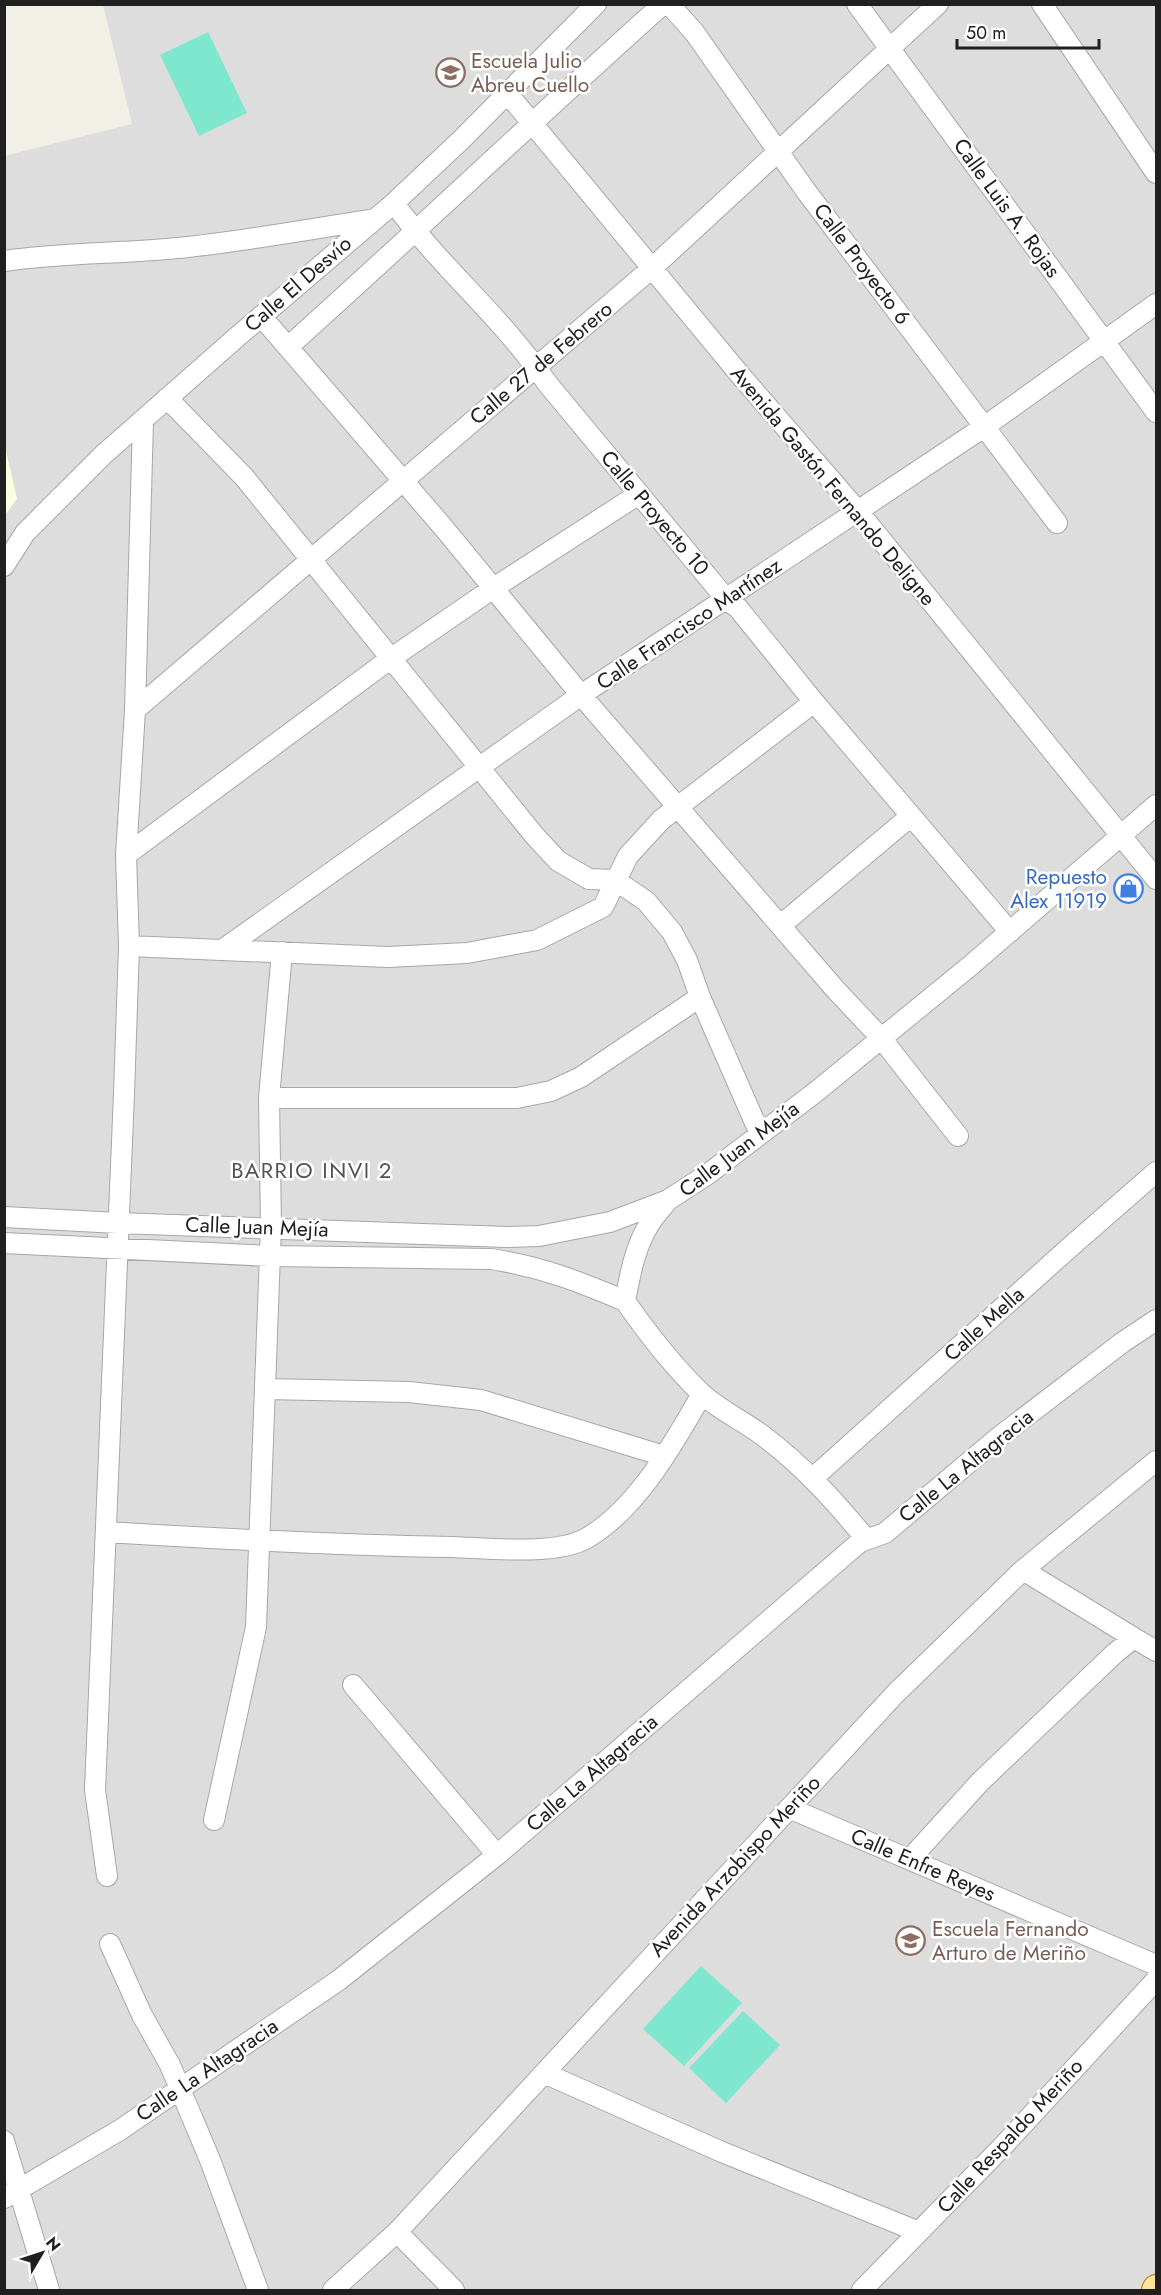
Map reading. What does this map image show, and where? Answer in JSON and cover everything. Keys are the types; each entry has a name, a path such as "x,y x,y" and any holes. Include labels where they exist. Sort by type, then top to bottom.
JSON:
{"street":[{"name":"Calle El Desvío","path":"7,558 25,533 103,455 394,203 508,94 596,4"},
{"path":"288,347 416,233 531,123 663,4"},
{"name":"Calle Proyecto 6","path":"669,4 694,33 779,152 1057,523"},
{"name":"Calle Luis A. Rojas","path":"857,4 1156,412"},
{"name":"Calle 27 de Febrero","path":"135,710 651,269 938,4"},
{"path":"1042,4 1156,173"},
{"name":"Avenida Gastón Fernando Deligne","path":"508,94 651,269 857,510 1156,879"},
{"name":"Calle Proyecto 10","path":"394,203 416,233 470,290 536,367 727,600 738,608 814,702 1010,932"},
{"path":"4,261 34,257 188,248 374,219"},
{"name":"Calle Francisco Martínez","path":"225,948 581,695 984,427 1156,304"},
{"path":"261,316 403,480 581,695 880,1038 958,1136"},
{"path":"167,398 244,477 478,767 558,861 590,879 615,880 646,900 672,933 687,960 700,997 760,1134"},
{"path":"107,1876 95,1790 129,946 126,855 135,710 143,421"},
{"path":"126,855 390,659 492,589 639,494"},
{"path":"129,946 225,948 388,957 467,953 537,940 603,907 628,856 678,806 814,702"},
{"name":"Calle Juan Mejía","path":"4,1217 118,1223 539,1236 610,1222 668,1200 708,1174 1010,932 1156,805"},
{"path":"781,925 911,816"},
{"path":"214,1821 256,1627 271,1227 269,1098 282,952"},
{"path":"269,1098 517,1098 551,1090 581,1077 700,997"},
{"name":"Calle Mella","path":"813,1478 1156,1172"},
{"path":"668,1200 650,1224 640,1244 630,1271 625,1301 678,1370 702,1394 713,1404 760,1434 813,1478 866,1539"},
{"name":"Calle Juan Mejía","path":"4,1243 269,1256 491,1259 527,1264 572,1278 625,1301"},
{"name":"Calle La Altagracia","path":"12,2194 120,2130 339,1980 497,1856 866,1539 885,1533 999,1437 1123,1342 1156,1320"},
{"path":"266,1389 409,1392 481,1400 664,1456"},
{"path":"106,1533 346,1545 560,1548 585,1539 607,1524 632,1501 675,1441 702,1394"},
{"name":"Avenida Arzobispo Meriño","path":"333,2290 397,2232 896,1693 1023,1570 1156,1461"},
{"path":"1023,1570 1156,1651"},
{"path":"910,1859 980,1782 1098,1669 1134,1638"},
{"path":"353,1686 497,1856"},
{"name":"Calle Enfre Reyes","path":"789,1808 1156,1965"},
{"path":"110,1944 142,2015 170,2065 210,2160 258,2290"},
{"name":"Calle Respaldo Meriño","path":"862,2290 1004,2145 1156,1980"},
{"path":"544,2073 722,2152 919,2232"},
{"path":"4,2141 12,2194 49,2290"},
{"path":"397,2232 454,2290"}],"shaded area":[{"path":"103,5 1156,5 1156,2290 5,2290 4,156 132,124"},
{"path":"4,442 17,499 5,515 4,515"}],"green space":[{"path":"208,32 247,113 199,136 160,55"},
{"path":"701,1966 742,2003 684,2066 643,2029"},
{"path":"743,2011 780,2045 726,2103 689,2068"}],"place":[{"name":"Escuela Julio Abreu Cuello","path":"450,73"},
{"name":"Repuesto Alex 11919","path":"1128,889"},
{"name":"Escuela Fernando Arturo de Meriño","path":"911,1941"}],"district":[{"name":"BARRIO INVI 2","path":"312,1170"}]}
